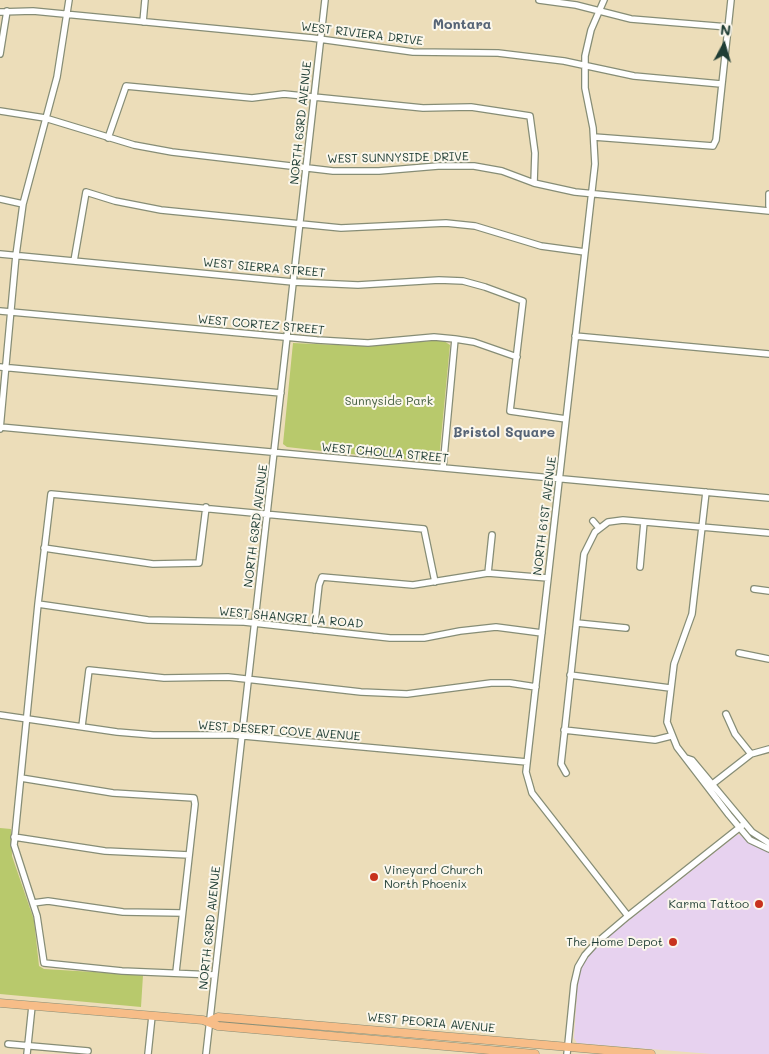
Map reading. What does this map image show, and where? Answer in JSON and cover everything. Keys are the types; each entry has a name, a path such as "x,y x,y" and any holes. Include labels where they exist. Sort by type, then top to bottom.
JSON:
{"main road":[{"name":"WEST PEORIA AVENUE","path":"0,1003 210,1021 218,1026 495,1052 535,1054"},
{"name":"WEST PEORIA AVENUE","path":"210,1021 218,1017 496,1040 567,1051 651,1054"},
{"path":"360,1038 375,1035 414,1039 420,1034"}],"street":[{"path":"0,428 3,367 23,204 56,77 69,0"},
{"path":"143,22 146,0"},
{"name":"NORTH 63RD AVENUE","path":"206,1054 326,0"},
{"path":"539,0 599,10 631,19 728,27"},
{"name":"NORTH 61ST AVENUE","path":"604,0 586,44 585,88 594,137 592,194 527,762 527,778 532,793 628,916"},
{"path":"594,137 713,146 731,0"},
{"path":"0,54 7,11"},
{"name":"WEST RIVIERA DRIVE","path":"0,12 67,14 321,38 413,52 498,53 564,62 654,79 721,84"},
{"path":"108,138 126,86 252,98 284,94 385,106 423,108 471,107 530,116 535,153 534,184"},
{"name":"WEST SUNNYSIDE DRIVE","path":"0,111 45,118 108,138 172,152 307,168 356,171 438,166 474,166 502,171 534,184 592,194 769,211"},
{"path":"74,261 86,192 115,201 161,210 300,225 372,228 459,224 490,230 541,246 585,252"},
{"path":"769,194 769,206"},
{"path":"0,199 23,204"},
{"name":"WEST SIERRA STREET","path":"0,254 294,282 358,285 438,280 463,281 523,301 517,357"},
{"name":"WEST CORTEZ STREET","path":"0,311 368,343 434,337 474,342 517,357"},
{"path":"576,336 769,354"},
{"path":"443,468 455,339"},
{"path":"517,357 510,411 566,419"},
{"path":"3,367 280,393"},
{"name":"WEST CHOLLA STREET","path":"0,428 769,498"},
{"path":"706,492 692,614 674,664 667,722 671,736 689,765 756,836 769,843"},
{"path":"215,975 122,971 44,962 41,932 15,853 14,837 51,494 267,512 424,529 435,582"},
{"path":"44,548 153,564 199,563 206,507"},
{"path":"566,773 561,764 564,730 584,554 590,537 599,528 616,520 769,533"},
{"path":"593,521 599,528"},
{"path":"640,567 644,522"},
{"path":"488,573 492,535"},
{"path":"314,630 319,585 322,577 400,585 435,582 488,573 548,578"},
{"path":"754,589 769,591"},
{"name":"WEST SHANGRI LA ROAD","path":"38,604 148,620 254,623 390,638 424,638 496,627 542,633"},
{"path":"577,623 626,628"},
{"path":"739,653 769,659"},
{"path":"82,726 89,670 164,678 219,677 248,679 361,692 407,694 491,683 510,683 536,687"},
{"path":"570,675 670,688"},
{"path":"726,714 735,734 751,754"},
{"name":"WEST DESERT COVE AVENUE","path":"0,715 153,735 212,734 242,736 527,762"},
{"path":"564,730 655,740 671,736"},
{"path":"710,787 751,754 769,749"},
{"path":"21,778 113,793 194,798 195,804 176,972"},
{"path":"710,787 739,828 750,840 769,849"},
{"path":"567,1051 574,984 578,967 595,944 744,824"},
{"path":"14,837 105,851 189,855"},
{"path":"33,903 48,901 132,912 182,913"},
{"path":"27,1054 32,1006"},
{"path":"148,1054 152,1016"},
{"path":"495,1052 496,1040"},
{"path":"8,1044 88,1050"}],"shaded area":[{"path":"738,834 769,852 769,1054 711,1054 577,1043 574,1038 578,977 584,961 594,948"}],"green space":[{"name":"Sunnyside Park","path":"444,341 450,345 439,459 437,462 287,447 283,444 293,343 360,346"},
{"path":"0,828 11,829 12,856 34,920 39,966 44,969 143,975 141,1007 0,994"}],"place":[{"name":"Vineyard Church North Phoenix","path":"374,877"},
{"name":"Karma Tattoo","path":"759,904"},
{"name":"The Home Depot","path":"673,942"}],"district":[{"name":"Montara","path":"462,25"},
{"name":"Bristol Square","path":"504,433"}]}
